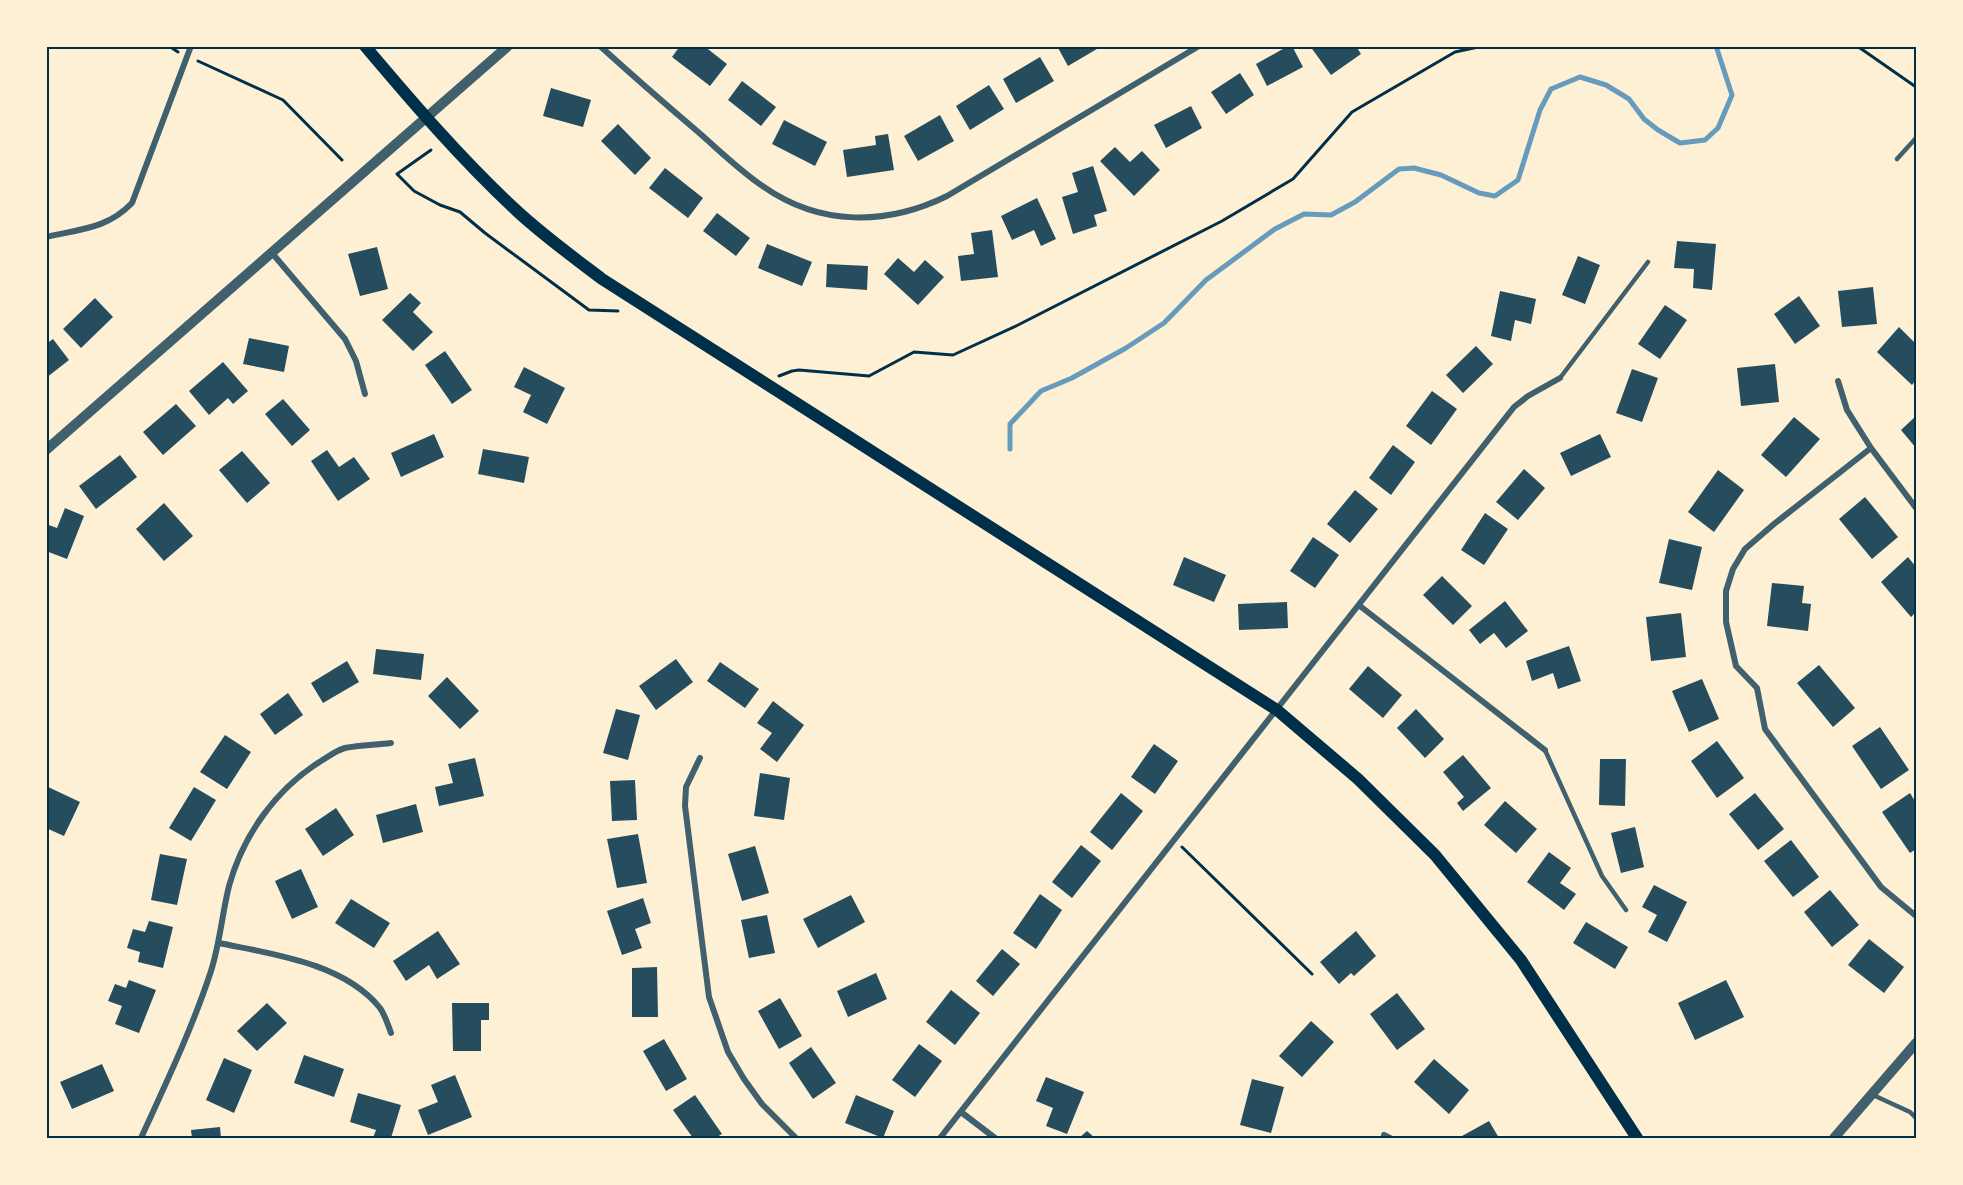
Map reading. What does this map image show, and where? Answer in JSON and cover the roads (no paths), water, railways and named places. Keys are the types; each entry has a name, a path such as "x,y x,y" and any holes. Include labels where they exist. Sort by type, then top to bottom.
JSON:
{"main road":[{"path":"365,46 427,119 516,210 602,279 1277,710 1358,779 1435,855 1521,960 1637,1138"}],"street":[{"path":"46,237 107,223 132,203 192,46"},
{"path":"46,450 508,46"},
{"path":"600,46 764,187 790,202 842,218 871,219 927,206 947,196 1199,46"},
{"path":"272,254 345,339 356,361 365,394"},
{"path":"940,1138 1514,407 1528,396 1560,378"},
{"path":"1839,381 1847,410 1871,448 1917,508"},
{"path":"1871,448 1745,549 1733,569 1726,591 1726,622 1736,666 1757,688 1765,729 1881,887 1917,916"},
{"path":"1360,606 1545,750"},
{"path":"141,1138 193,1024 219,943 236,864 253,830 273,802 302,773 335,752 344,748 390,743"},
{"path":"700,758 686,787 685,806 709,997 728,1052 744,1079 776,1121 796,1138"},
{"path":"219,943 304,962 338,977 361,990 379,1007 392,1033"},
{"path":"1834,1138 1917,1043"},
{"path":"961,1112 995,1138"}],"lane":[{"path":"1897,159 1917,138"},
{"path":"1560,378 1648,262"},
{"path":"1545,750 1602,876 1626,910"},
{"path":"1873,1095 1910,1112 1917,1118"}],"waterway":[{"path":"1010,449 1010,424 1041,391 1072,378 1126,348 1164,323 1206,280 1275,229 1304,214 1331,215 1355,202 1399,169 1414,168 1441,175 1479,193 1495,196 1518,180 1540,110 1551,89 1580,77 1606,85 1629,99 1644,119 1658,130 1680,143 1705,140 1718,128 1732,95 1716,46"}]}
